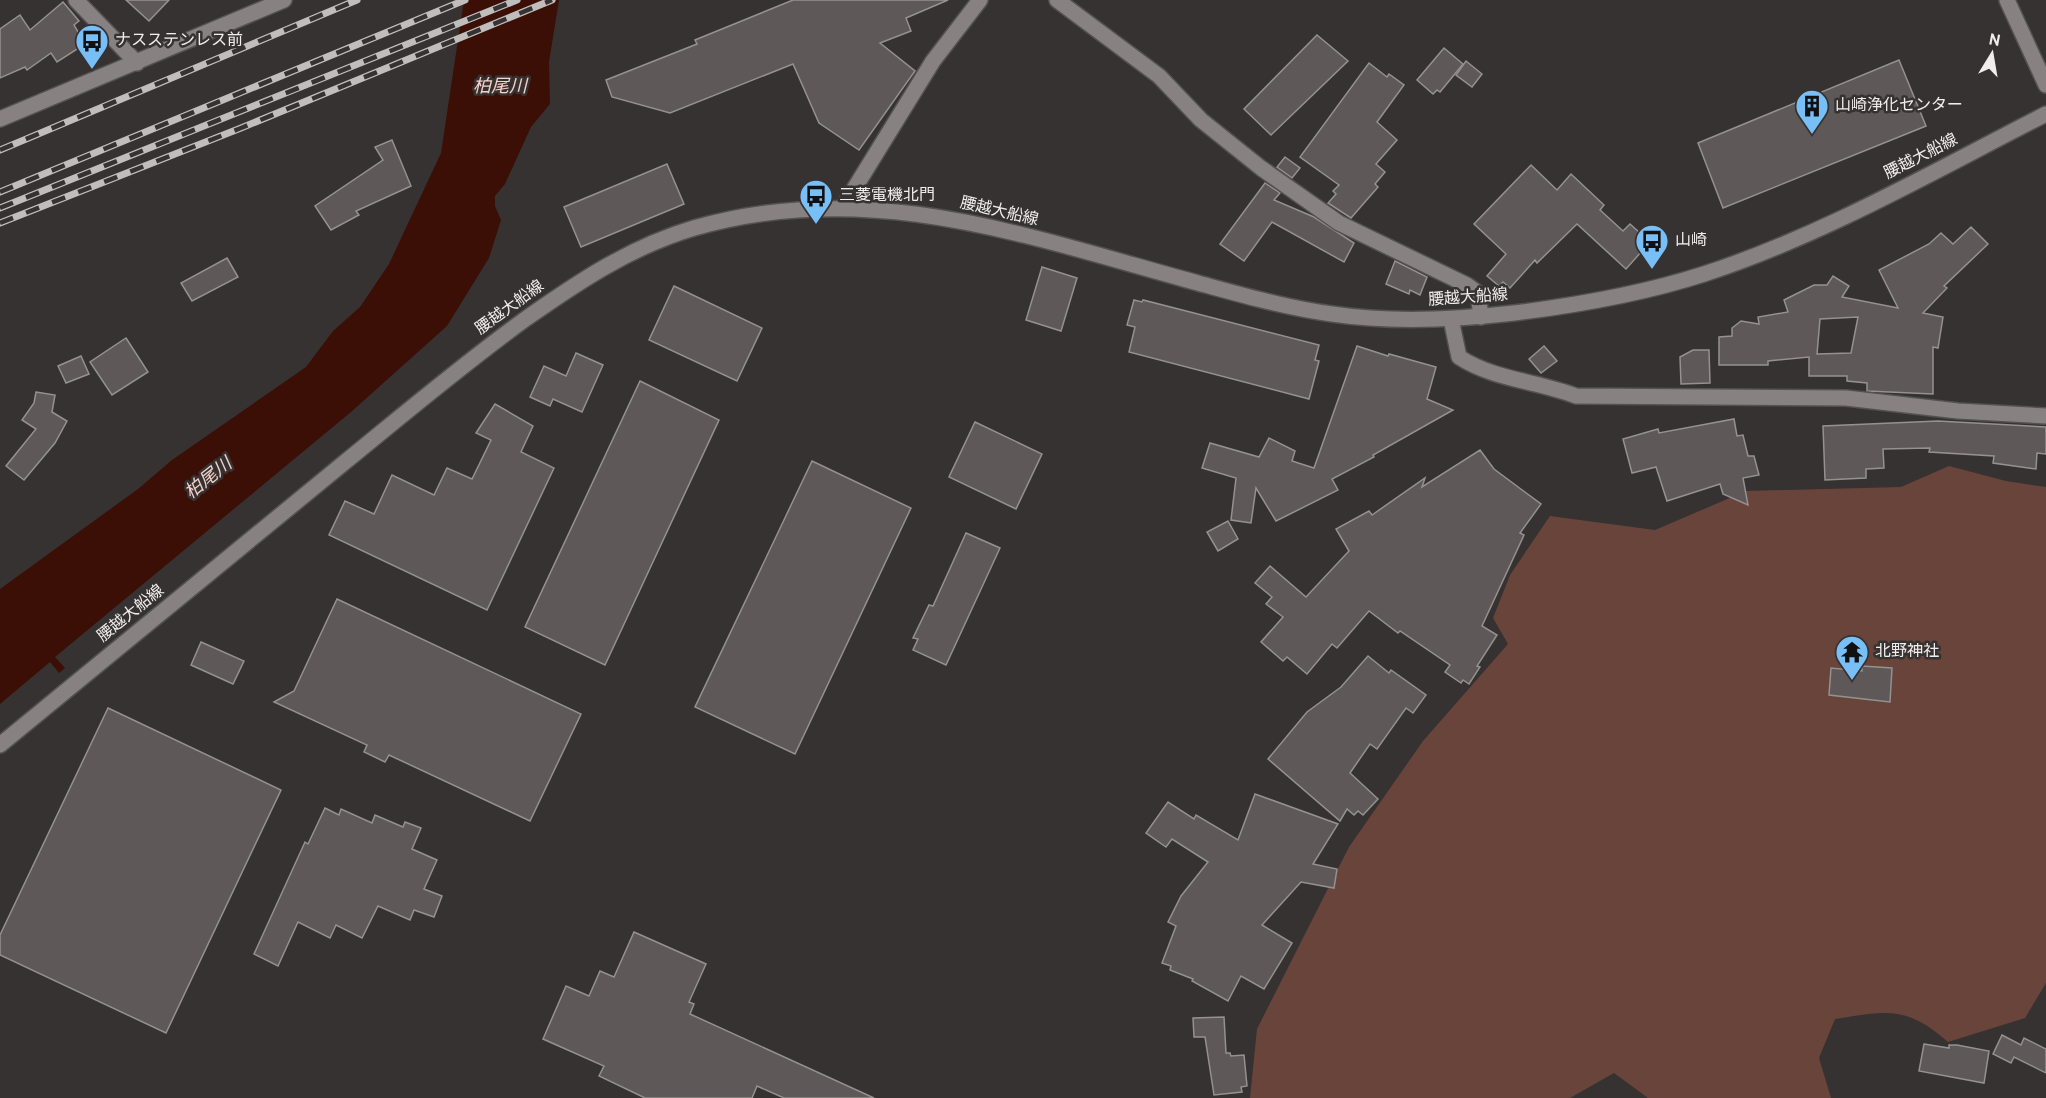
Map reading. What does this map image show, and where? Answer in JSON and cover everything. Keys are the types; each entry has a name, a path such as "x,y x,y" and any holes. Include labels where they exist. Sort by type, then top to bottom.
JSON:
{"main road":[{"path":"76,0 137,63"},
{"path":"0,119 284,0"},
{"path":"843,207 933,61 980,0"},
{"path":"1057,0 1159,76 1201,120 1261,168 1338,223 1478,293 1481,317"},
{"path":"2007,0 2046,85"},
{"name":"腰越大船線","path":"0,745 460,366 587,276 642,247 689,230 743,215 798,208 889,209 957,220 1240,294 1326,314 1384,320 1481,317 1623,297 1702,274 1831,223 2046,114"},
{"path":"1451,319 1459,357 1474,367 1532,384 1547,385 1576,396 1846,398 1958,411 2046,416"}],"shaded area":[{"path":"1949,466 2006,481 2046,487 2046,983 2025,1018 1948,1042 1933,1030 1908,1016 1883,1013 1835,1019 1819,1058 1831,1098 1648,1098 1614,1073 1570,1098 1250,1098 1257,1029 1349,847 1423,741 1508,644 1493,618 1510,575 1550,516 1655,530 1746,491 1901,487"}],"water":[{"name":"柏尾川","path":"464,0 559,0 549,62 550,104 531,127 505,184 495,196 495,206 501,220 489,258 447,326 351,412 55,657 65,668 59,673 50,662 0,704 0,589 138,489 172,460 306,367 333,331 360,307 389,264 441,153"}],"building":[{"path":"126,0 169,0 149,21"},
{"path":"793,0 948,0 906,18 911,31 880,43 915,71 859,150 819,123 793,64 670,113 612,97 606,80 697,44 695,40"},
{"path":"63,2 79,21 74,25 85,44 57,62 51,53 27,70 25,67 0,78 0,29 20,15 30,30"},
{"path":"1317,35 1348,61 1271,135 1244,109"},
{"path":"1444,48 1463,64 1440,92 1437,90 1433,94 1417,80"},
{"name":"山崎浄化センター","path":"1899,60 1926,126 1723,208 1698,143"},
{"path":"1466,61 1482,74 1472,87 1456,75"},
{"path":"1369,63 1387,77 1389,74 1404,85 1377,122 1397,140 1376,164 1385,172 1375,184 1378,187 1351,218 1328,203 1336,194 1333,191 1339,185 1300,157"},
{"path":"392,140 411,186 356,211 359,215 331,230 315,206 383,160 375,147"},
{"path":"1285,157 1300,168 1292,178 1277,167"},
{"path":"667,164 684,204 581,247 564,207"},
{"path":"1531,165 1557,190 1571,174 1604,205 1600,210 1623,231 1630,224 1650,242 1626,269 1577,224 1537,263 1535,260 1510,288 1503,282 1499,286 1487,276 1506,254 1474,224"},
{"path":"1265,183 1280,193 1274,200 1314,217 1354,243 1344,262 1272,222 1244,261 1220,244"},
{"path":"1971,227 1988,244 1944,286 1947,288 1923,313 1943,317 1938,348 1933,347 1933,394 1867,391 1867,383 1847,381 1847,376 1809,376 1809,357 1768,361 1768,365 1719,365 1719,337 1732,336 1732,328 1741,321 1759,324 1758,317 1788,312 1784,300 1814,285 1827,285 1833,276 1849,286 1842,297 1898,308 1879,270 1929,244 1941,233 1953,244","holes":["1858,317 1851,353 1817,354 1820,319"]},
{"path":"227,258 238,277 192,301 181,283"},
{"path":"1395,261 1427,277 1420,295 1410,290 1409,294 1386,284"},
{"path":"1042,267 1077,278 1061,331 1026,320"},
{"path":"674,286 762,328 737,381 649,340"},
{"path":"1134,300 1142,302 1143,300 1319,345 1315,360 1319,361 1309,399 1129,352 1135,327 1127,325"},
{"path":"126,338 148,372 112,395 90,362"},
{"path":"1357,346 1436,367 1427,399 1453,410 1332,479 1338,490 1276,521 1256,488 1251,523 1231,520 1236,478 1202,468 1210,443 1259,457 1269,438 1295,451 1292,461 1314,468"},
{"path":"1544,346 1557,361 1541,373 1529,359"},
{"path":"1693,350 1709,350 1710,383 1681,384 1680,357"},
{"path":"576,353 603,365 582,412 553,399 550,406 530,397 544,366 566,376"},
{"path":"81,356 89,374 66,383 58,366"},
{"path":"640,381 719,420 605,665 525,627"},
{"path":"36,392 55,395 52,412 67,421 55,443 24,480 6,466 36,429 22,420 34,403"},
{"path":"495,404 533,426 521,452 554,468 487,610 329,535 345,501 374,514 392,475 434,495 447,468 472,479 491,440 476,433"},
{"path":"1734,419 1737,436 1743,435 1748,456 1754,456 1759,475 1743,478 1748,505 1723,494 1720,484 1667,501 1656,467 1632,473 1623,439 1658,429 1659,433"},
{"path":"1938,421 2046,427 2046,454 2037,453 2036,469 1993,463 1994,456 1929,452 1930,448 1883,449 1884,468 1866,469 1866,478 1825,480 1823,426"},
{"path":"975,422 1042,454 1016,509 949,477"},
{"path":"1480,450 1494,469 1541,504 1520,533 1524,535 1482,626 1497,635 1477,666 1480,667 1469,684 1463,680 1461,683 1445,672 1450,665 1400,631 1398,633 1369,611 1337,648 1332,644 1307,674 1287,657 1283,661 1261,642 1283,617 1266,604 1272,597 1255,583 1270,566 1306,597 1349,551 1336,529 1369,511 1372,515 1425,478 1422,487"},
{"path":"812,461 911,508 795,754 695,707"},
{"path":"1228,521 1238,539 1218,551 1207,532"},
{"path":"966,533 1000,548 946,665 913,650 918,639 913,638 929,605 933,606"},
{"path":"337,599 581,714 530,821 389,755 385,762 364,752 367,745 274,702 294,691"},
{"path":"201,642 244,661 233,684 191,665"},
{"path":"1368,656 1389,673 1391,670 1426,695 1413,713 1406,708 1377,749 1370,744 1350,773 1378,799 1363,815 1358,811 1354,815 1347,809 1340,821 1268,759 1307,712 1341,687"},
{"path":"1862,666 1892,668 1890,702 1829,695 1831,668 1862,671"},
{"path":"108,708 281,790 166,1033 0,955 0,935"},
{"path":"1255,794 1338,824 1313,864 1337,869 1334,888 1301,882 1262,925 1292,943 1264,989 1241,976 1228,1001 1192,981 1193,979 1170,970 1171,966 1162,963 1176,926 1168,922 1181,896 1208,862 1172,839 1166,847 1146,833 1168,802 1194,819 1196,815 1238,840"},
{"path":"325,808 339,815 341,809 372,823 375,815 403,827 405,822 421,828 412,849 437,860 424,889 442,896 434,917 414,910 410,920 378,906 362,938 336,925 330,938 298,922 278,966 254,954 305,842 308,844"},
{"path":"634,932 706,964 689,1002 694,1004 690,1014 874,1098 784,1098 757,1086 752,1098 645,1098 599,1076 604,1066 543,1039 566,986 589,996 600,971 614,977"},
{"path":"1224,1017 1226,1053 1230,1053 1231,1056 1244,1055 1247,1086 1241,1087 1242,1092 1214,1095 1205,1037 1194,1037 1193,1018"},
{"path":"2002,1035 2021,1045 2024,1038 2046,1049 2046,1073 2014,1057 2011,1063 1993,1054"},
{"path":"1924,1044 1949,1048 1949,1045 1957,1045 1989,1051 1984,1083 1919,1071"}],"railway":[{"path":"0,150 357,0"},
{"path":"0,192 465,0"},
{"path":"0,208 517,0"},
{"path":"0,223 241,128 552,0"}],"place":[{"name":"ナスステンレス前","path":"92,70"},
{"name":"山崎浄化センター","path":"1812,135"},
{"name":"三菱電機北門","path":"816,225"},
{"name":"山崎","path":"1652,270"},
{"name":"北野神社","path":"1852,681"}]}
